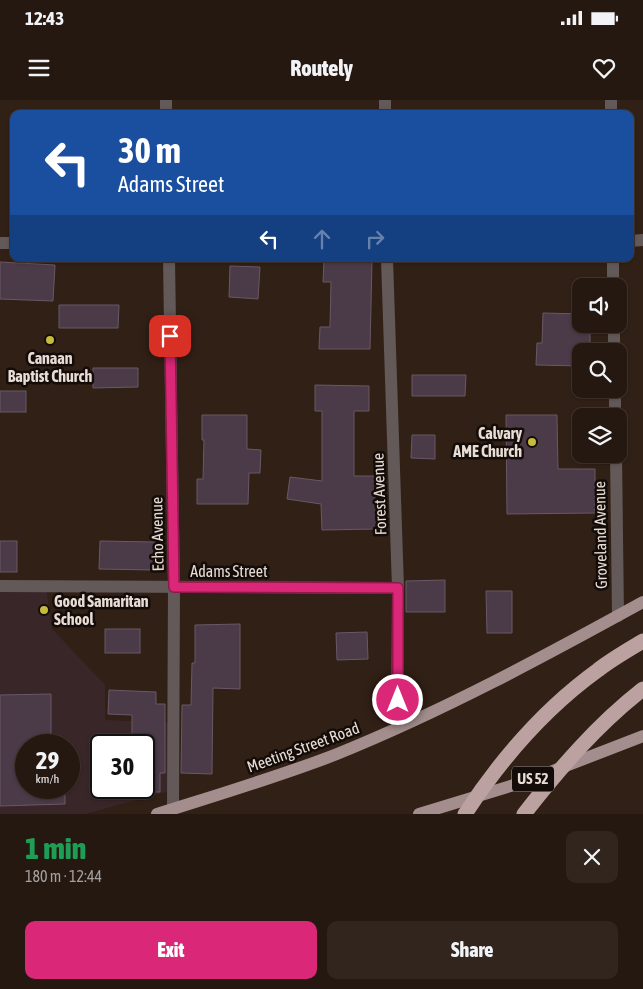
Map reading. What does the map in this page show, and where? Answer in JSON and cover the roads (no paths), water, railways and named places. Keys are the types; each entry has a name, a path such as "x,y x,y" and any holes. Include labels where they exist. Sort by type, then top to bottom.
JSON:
{"highway":[{"path":"465,814 504,761 535,724 598,670 643,641"},
{"path":"524,814 588,737 612,714 643,689"}],"main road":[{"name":"Meeting Street Road","path":"156,814 264,780 336,754 431,714 531,664 643,602"},
{"name":"US 52","path":"420,814 527,781 643,736"}],"street":[{"name":"Echo Avenue","path":"169,262 174,587 173,809"},
{"name":"Forest Avenue","path":"387,262 398,588 397,728"},
{"path":"613,262 613,278"},
{"name":"Groveland Avenue","path":"616,463 618,616"},
{"name":"Adams Street","path":"0,586 398,588"}],"place":[{"name":"Canaan Baptist Church","path":"50,340"},
{"name":"Calvary AME Church","path":"532,442"},
{"name":"Good Samaritan School","path":"44,610"}]}
